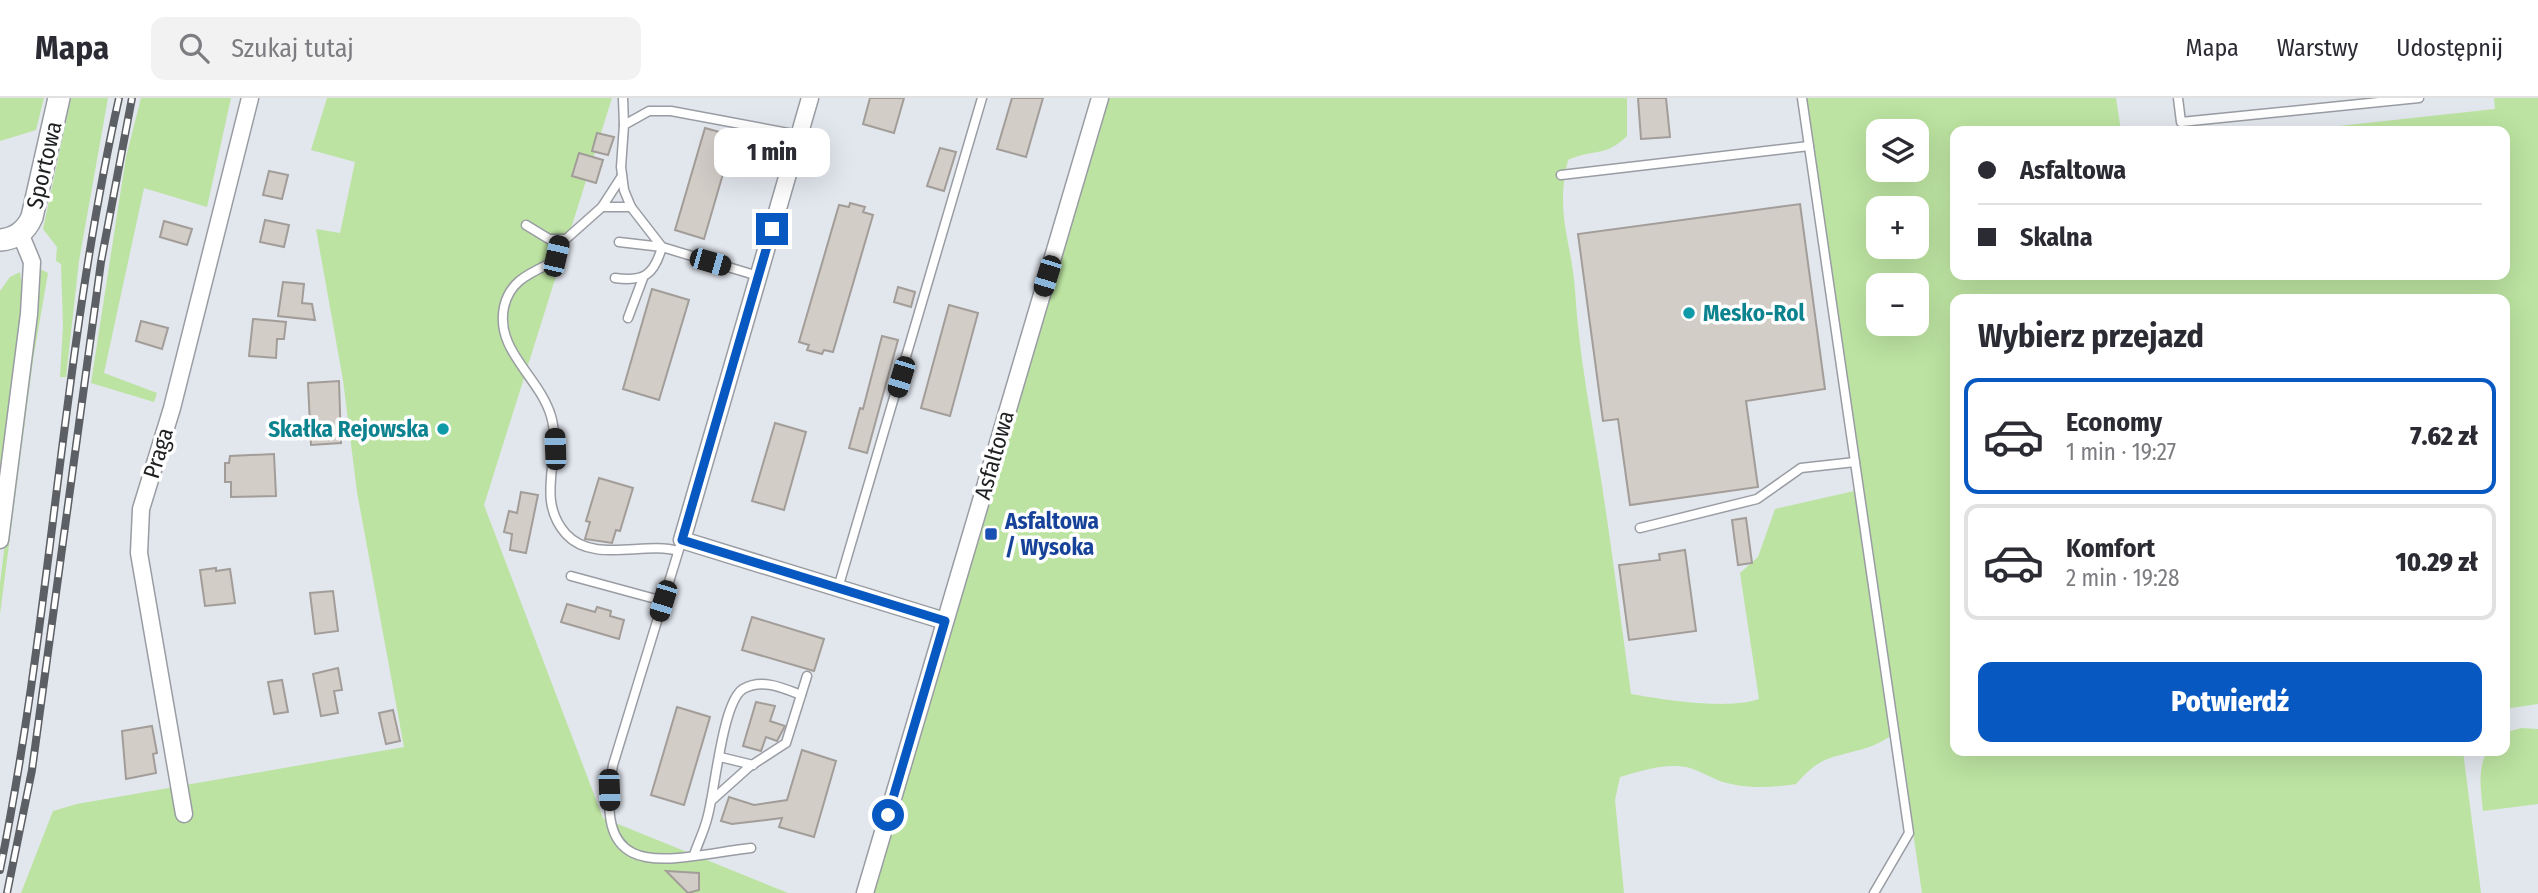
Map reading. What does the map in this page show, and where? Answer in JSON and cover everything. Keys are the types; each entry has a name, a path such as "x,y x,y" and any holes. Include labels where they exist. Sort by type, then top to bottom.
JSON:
{"street":[{"name":"Sportowa","path":"15,234 32,217 59,98"},
{"name":"Praga","path":"184,814 139,553 140,518 172,408 250,98"},
{"path":"810,98 680,545 838,588 945,621"},
{"name":"Asfaltowa","path":"865,893 1100,98"},
{"path":"0,540 32,262 15,234"}],"lane":[{"path":"623,98 622,176 631,207 662,247"},
{"path":"838,588 982,98"},
{"path":"1802,98 1909,833 1874,893"},
{"path":"2178,98 2181,121 2419,98"},
{"path":"624,125 649,111 671,111 799,135"},
{"path":"1562,175 1809,146"},
{"path":"622,176 602,207 559,242 552,262 526,274 514,284 505,305 503,323 512,352 538,387 551,418 555,449 549,503 566,534 577,542 614,552 680,545 613,765 610,809 614,836 626,852 644,859 751,848"},
{"path":"602,207 631,207"},
{"path":"526,225 559,242"},
{"path":"618,242 662,247 758,276"},
{"path":"628,318 643,278 654,269 662,247"},
{"path":"615,278 643,278"},
{"path":"1640,528 1757,499 1801,468 1854,462"},
{"path":"571,576 663,601"},
{"path":"711,801 752,765 789,738 807,676"},
{"path":"694,855 711,801 730,714 742,690 773,685 801,695"},
{"path":"720,757 752,765"}],"green space":[{"path":"0,98 44,98 36,130 0,141"},
{"path":"71,98 108,98 79,261 66,377 60,377 63,326 61,264 56,261 57,247 43,229"},
{"path":"141,98 231,98 207,207 144,188 104,373 157,393 154,402 91,383 126,157"},
{"path":"327,98 612,98 484,505 603,818 788,893 21,893 53,811 77,804 404,747 357,492 343,380 316,229 340,233 355,162 311,150"},
{"path":"1096,98 1627,98 1627,136 1606,150 1568,160 1564,179 1563,212 1573,272 1582,362 1631,694 1678,701 1731,704 1759,699 1740,573 1758,557 1775,509 1863,489 1806,98 2116,98 2120,126 1950,126 1950,280 2510,280 2510,126 2339,126 2495,109 2494,98 2538,98 2538,704 2510,708 2510,294 1950,294 1950,756 2464,756 2481,893 1922,893 1898,731 1873,746 1821,762 1796,784 1748,787 1720,781 1690,768 1672,766 1620,777 1615,800 1624,893 861,893"},
{"path":"38,268 48,273 33,360 0,614 0,584"},
{"path":"20,272 23,294 0,484 0,291 10,277"},
{"path":"2521,728 2538,729 2538,804 2483,811 2481,773 2484,758 2510,756 2510,731"}],"building":[{"path":"870,98 904,98 894,133 863,124"},
{"path":"1012,98 1043,98 1026,157 997,149"},
{"path":"1638,98 1666,98 1670,137 1641,139"},
{"path":"705,128 734,136 704,239 675,230"},
{"path":"597,133 614,137 608,155 592,151"},
{"path":"940,148 956,152 944,191 927,186"},
{"path":"579,153 603,160 596,183 572,176"},
{"path":"269,171 288,175 282,199 263,195"},
{"path":"850,203 865,207 863,212 873,215 833,352 824,350 822,354 807,350 809,345 799,342 839,205 849,207"},
{"name":"Mesko-Rol","path":"1800,204 1825,389 1746,401 1758,487 1630,505 1618,419 1603,421 1578,234"},
{"path":"265,220 289,225 284,247 260,242"},
{"path":"164,221 192,229 187,245 160,237"},
{"path":"283,282 304,284 302,303 312,304 315,320 278,316"},
{"path":"898,287 915,292 911,307 894,302"},
{"path":"652,289 689,300 659,400 623,389"},
{"path":"949,305 978,313 950,416 921,408"},
{"path":"253,319 286,322 284,339 277,339 276,358 249,356"},
{"path":"141,321 168,328 162,349 136,341"},
{"path":"882,336 898,340 867,453 849,448 860,408 863,409"},
{"path":"339,381 341,443 311,445 308,383"},
{"path":"775,423 806,432 784,510 752,501"},
{"path":"274,454 276,496 231,497 231,482 225,482 225,463 229,463 230,456"},
{"path":"599,478 633,488 620,531 616,530 612,543 585,539 590,522 586,521"},
{"path":"521,492 538,495 526,553 510,550 512,534 504,532 509,511 517,513"},
{"path":"1746,518 1752,563 1738,565 1732,520"},
{"path":"1685,550 1696,631 1629,640 1619,565 1660,560 1659,554"},
{"path":"216,568 216,571 230,569 235,603 205,606 200,570"},
{"path":"333,591 338,631 315,634 310,593"},
{"path":"567,604 595,612 597,607 611,611 610,616 624,620 619,639 561,622"},
{"path":"752,617 824,639 814,671 742,650"},
{"path":"338,668 342,690 334,691 338,713 321,716 313,674"},
{"path":"282,680 288,712 274,714 268,682"},
{"path":"756,702 775,706 770,721 785,726 777,741 766,737 761,751 743,746"},
{"path":"677,707 710,717 684,805 651,795"},
{"path":"393,710 400,741 386,744 379,713"},
{"path":"152,726 157,753 153,754 156,773 126,779 122,731"},
{"path":"802,750 836,761 814,837 779,827 782,818 732,824 721,821 729,797 754,805 787,800"},
{"path":"666,871 699,873 699,890 688,893"}],"railway":[{"path":"0,870 33,677 84,290 119,98"},
{"path":"7,893 32,770 101,262 132,98"}],"place":[{"name":"Mesko-Rol","path":"1689,313"},
{"name":"Skałka Rejowska","path":"443,429"},
{"name":"Asfaltowa / Wysoka","path":"991,534"}],"route":[{"path":"772,229 682,540 945,621 888,815"}]}
